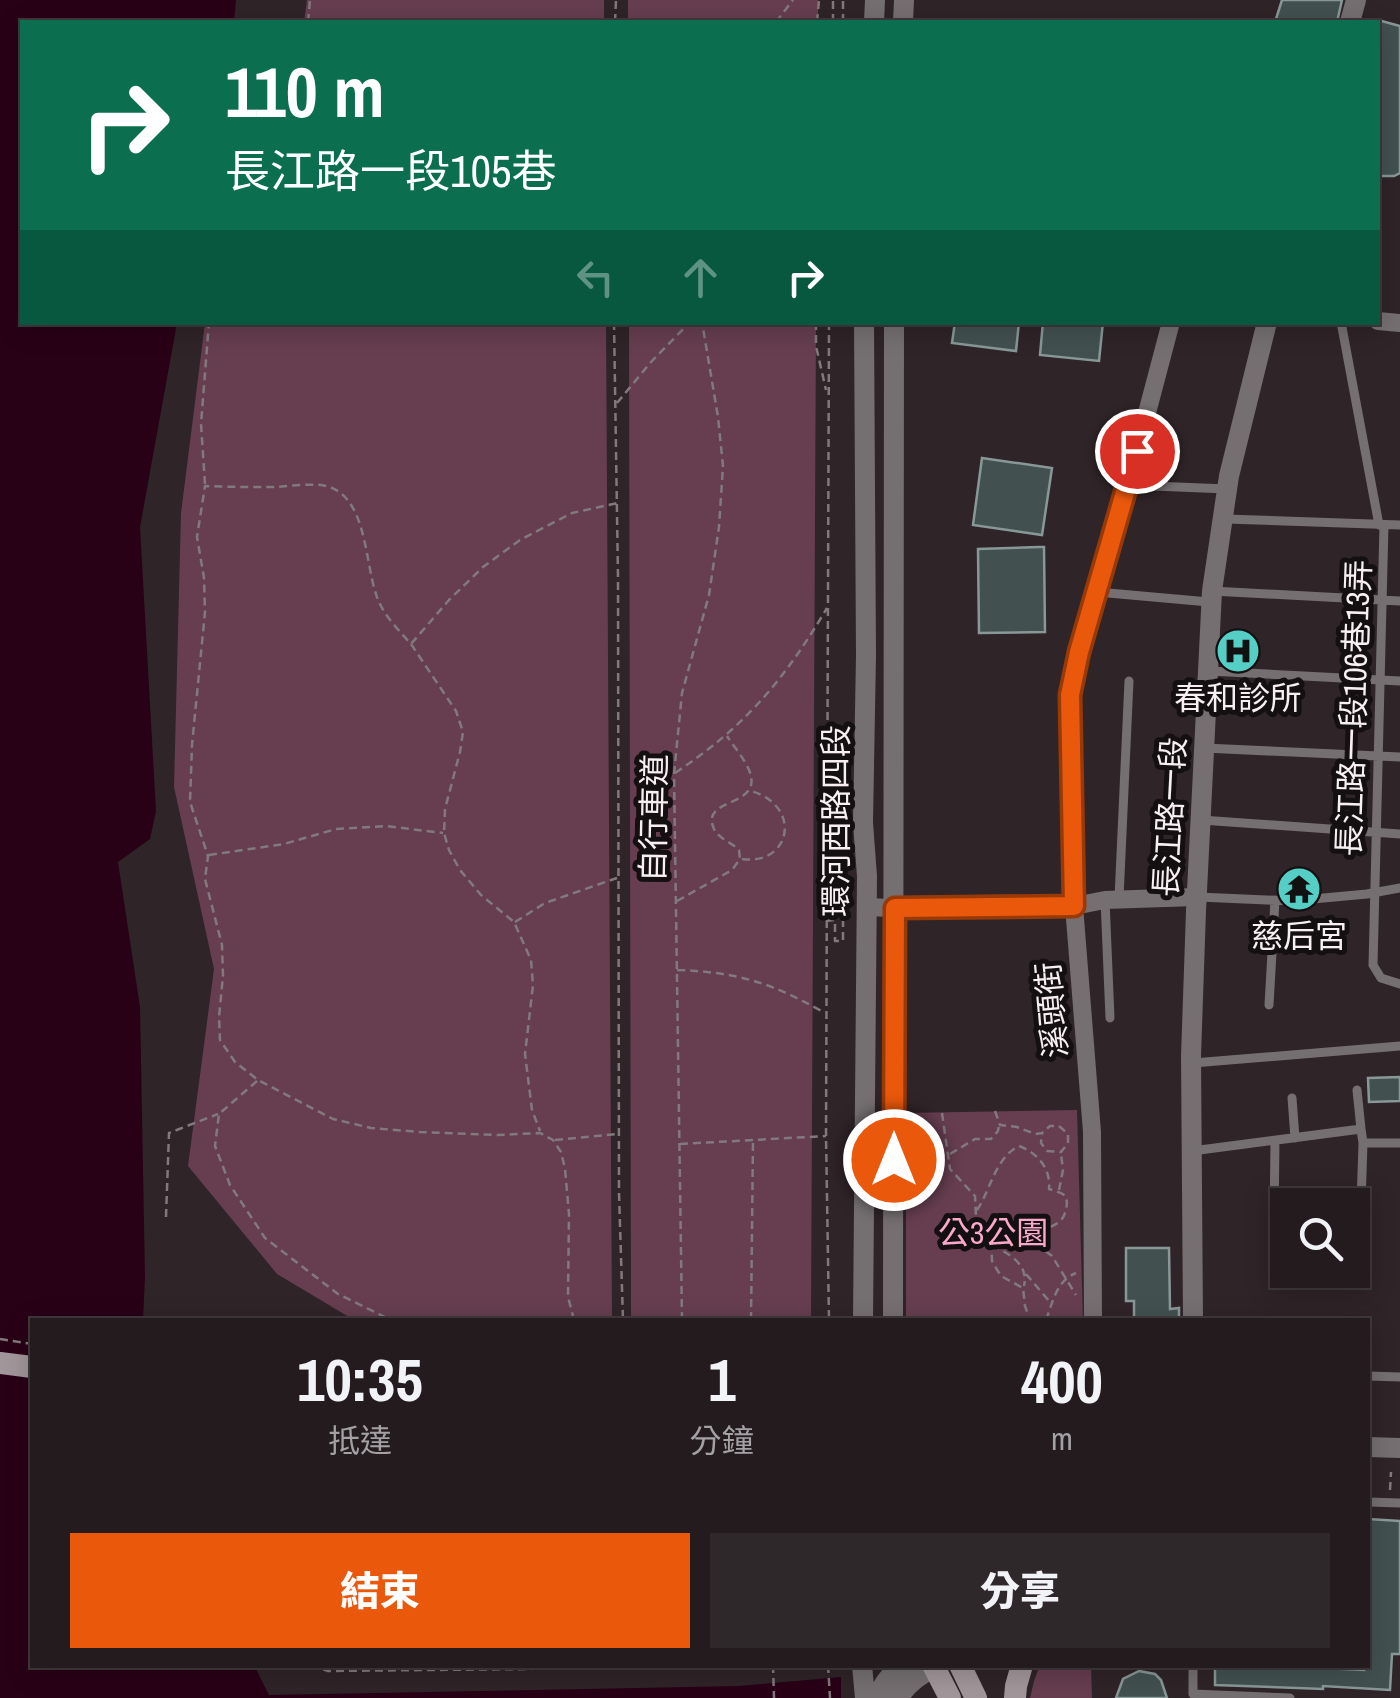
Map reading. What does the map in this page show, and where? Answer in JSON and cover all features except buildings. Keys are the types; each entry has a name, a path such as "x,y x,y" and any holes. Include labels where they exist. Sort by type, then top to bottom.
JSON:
{"main road":[{"path":"0,1350 30,1354"},
{"path":"0,1362 30,1367"},
{"path":"936,1668 950,1698"},
{"path":"961,1668 976,1698"},
{"path":"1015,1698 1021,1668"}],"street":[{"name":"環河西路四段","path":"863,1318 867,876 862,822 866,655 864,325"},
{"name":"環河西路四段","path":"893,1318 894,325"},
{"name":"溪頭街","path":"1093,1318 1092,1132 1074,906 1070,695 1171,325"},
{"name":"長江路一段","path":"1193,1318 1191,1063 1212,597 1227,489 1266,325"},
{"path":"866,907 1074,906 1112,900 1196,897"},
{"path":"1370,1446 1400,1448"},
{"path":"862,1668 864,1698"},
{"path":"879,1698 888,1676 899,1668"},
{"path":"899,1698 914,1679 932,1668"}],"lane":[{"name":"長江路一段106巷13弄","path":"1342,325 1382,525 1373,965 1381,978 1400,984"},
{"path":"1128,485 1227,489"},
{"path":"1222,519 1400,525"},
{"path":"1097,592 1400,601"},
{"path":"1208,671 1400,681"},
{"path":"1110,1018 1112,900 1128,681"},
{"path":"1204,748 1400,757"},
{"path":"1200,820 1400,834"},
{"path":"1196,897 1291,901 1400,888"},
{"path":"1269,1005 1275,900"},
{"path":"1191,1063 1400,1046"},
{"path":"1358,1090 1363,1143 1362,1188"},
{"path":"1292,1098 1295,1138"},
{"path":"1192,1152 1362,1129"},
{"path":"1274,1188 1275,1141"},
{"path":"1363,1143 1400,1143"},
{"path":"1370,1376 1400,1377"},
{"path":"1370,1502 1395,1503"},
{"path":"1194,1668 1192,1694 1290,1698"}],"path":[{"path":"778,20 793,0"},
{"path":"209,325 201,424 205,486 197,537 205,612 190,802 208,856 206,879 222,945 220,1040 235,1062 258,1080 332,1119 371,1128 459,1134 540,1132 553,1140 566,1169 568,1297 573,1318"},
{"path":"614,325 622,1318"},
{"path":"616,405 687,325"},
{"name":"自行車道","path":"682,1318 674,774 682,693 709,595 723,466 703,325"},
{"path":"816,325 816,346 828,396"},
{"path":"829,325 826,1136 830,1318"},
{"path":"205,486 322,485 341,491 352,503 376,597 456,711 463,732 445,809 444,834 460,870 481,895 514,922 531,960 533,984 525,1054 532,1110 540,1132"},
{"path":"411,644 483,567 520,540 572,513 618,503"},
{"path":"674,774 727,736 756,709 828,606"},
{"path":"675,902 732,870 740,858 739,850 714,830 712,820 726,802 744,797 750,790 748,769 727,736"},
{"path":"740,858 766,857 779,846 785,831 784,817 776,803 750,790"},
{"path":"208,856 284,844 336,829 386,826 444,834"},
{"path":"514,922 545,904 619,878"},
{"path":"826,921 835,920 836,941 843,941 843,922"},
{"path":"676,970 714,971 749,978 786,991 826,1014"},
{"path":"166,1218 169,1133 220,1114 258,1080"},
{"path":"947,1155 976,1139 990,1139 998,1131 995,1112"},
{"path":"942,1113 950,1169 975,1196 976,1216 991,1245 992,1261 1001,1276 1023,1288"},
{"path":"220,1114 215,1146 230,1185 265,1238 338,1294 387,1318"},
{"path":"999,1124 1036,1134 1055,1126 1066,1130 1068,1142 1060,1152 1052,1153 1043,1148 1042,1133"},
{"path":"553,1140 618,1134"},
{"path":"678,1144 826,1136"},
{"path":"752,1318 753,1140"},
{"path":"976,1210 1004,1158 1016,1147 1026,1149 1044,1165 1050,1178 1049,1189 1066,1199 1064,1217 1045,1228 1040,1243 1078,1300"},
{"path":"1059,1192 1063,1170 1060,1152"},
{"path":"991,1245 1016,1260 1051,1304"},
{"path":"1047,1318 1066,1278 1082,1270"},
{"path":"1024,1272 1029,1318"},
{"path":"0,1339 30,1344"},
{"path":"1392,1472 1395,1503"},
{"path":"321,1668 537,1668"},
{"path":"773,1668 774,1698"},
{"path":"828,1668 830,1698"}],"green space":[{"path":"307,0 604,0 604,20 304,20"},
{"path":"628,0 818,0 818,20 628,20"},
{"path":"205,325 606,325 612,1318 351,1318 277,1274 188,1166 214,969 174,787 181,513"},
{"path":"629,325 816,325 811,1318 631,1318"},
{"name":"公3公園","path":"1077,1110 1083,1318 906,1318 906,1113"},
{"path":"1039,1668 1091,1668 1092,1698 1030,1698"}],"shaded area":[{"path":"0,0 236,0 234,20 20,20 20,325 177,325 140,527 156,811 150,839 118,862 140,1007 143,1318 30,1318 30,1668 256,1668 269,1695 739,1686 841,1677 841,1698 0,1698"}],"place":[{"name":"春和診所","path":"1238,651"},
{"name":"慈后宮","path":"1299,889"}],"route":[{"path":"894,1160 895,908 1074,906 1070,695 1137,451"}]}
